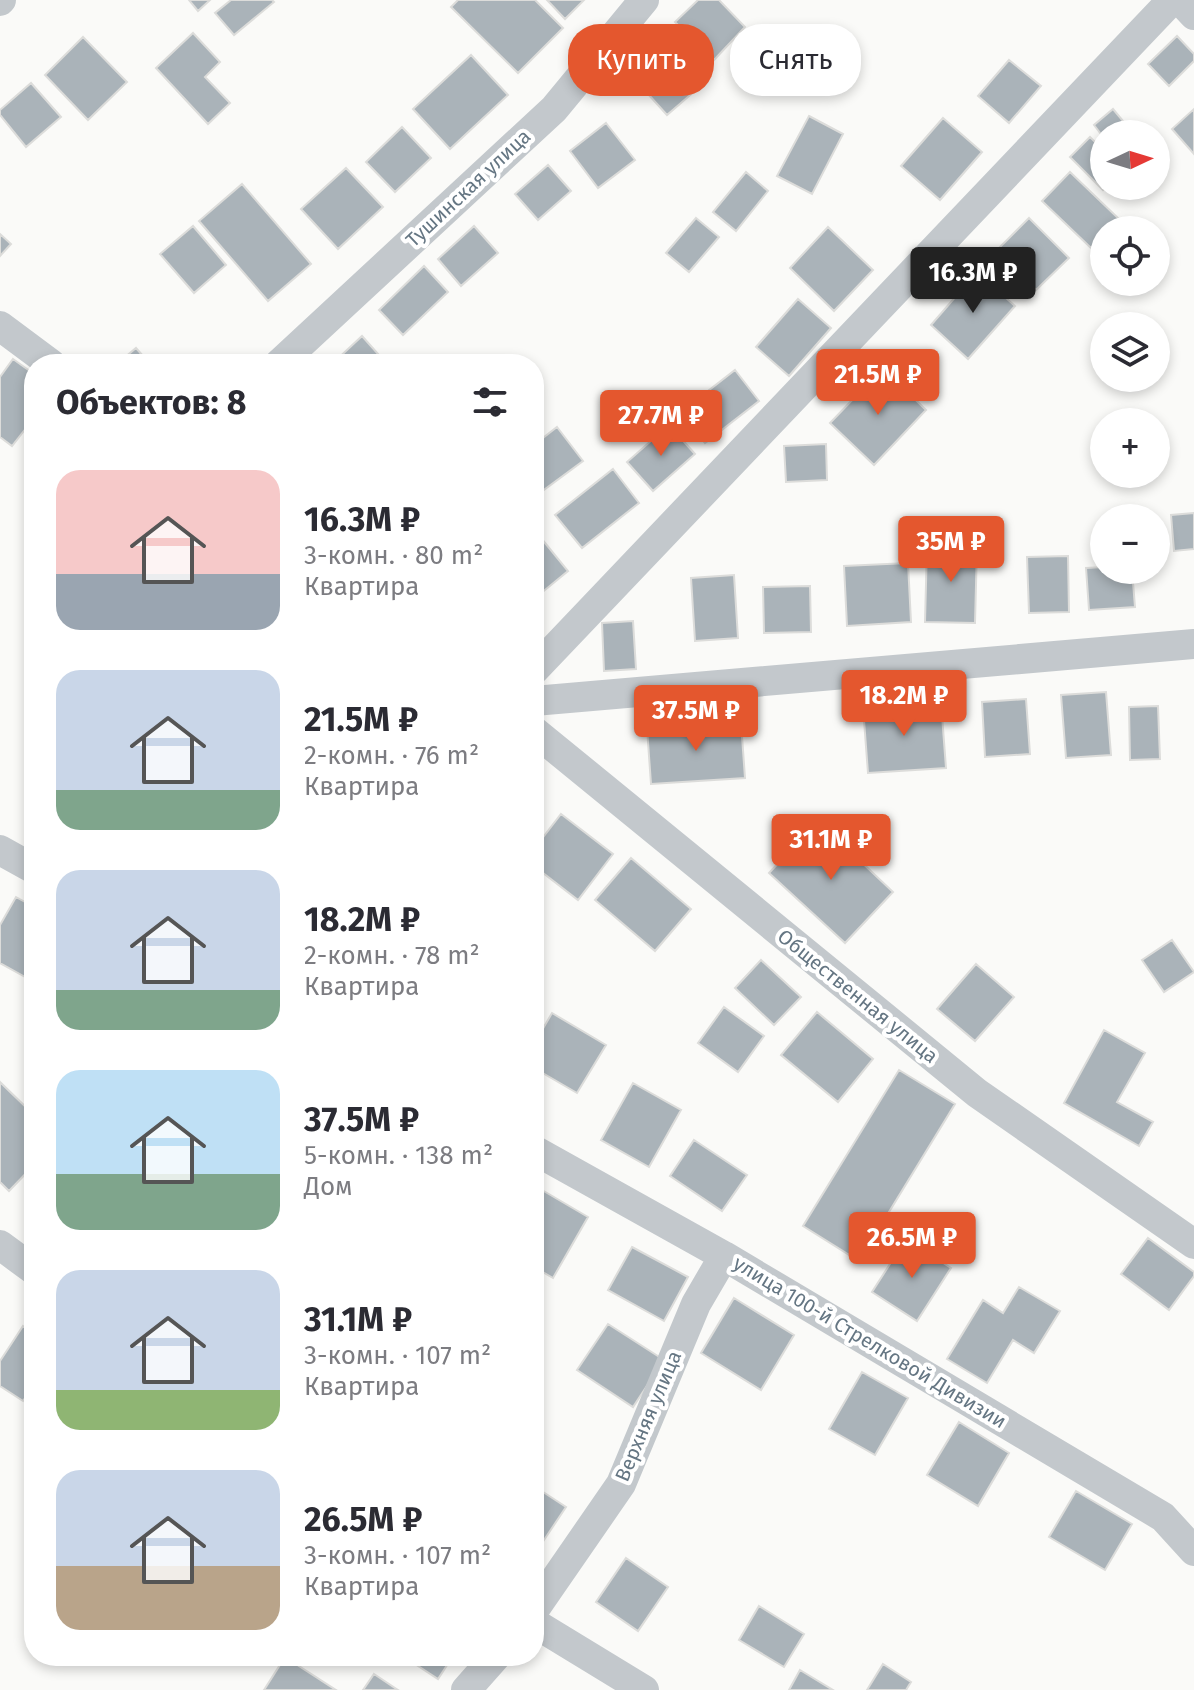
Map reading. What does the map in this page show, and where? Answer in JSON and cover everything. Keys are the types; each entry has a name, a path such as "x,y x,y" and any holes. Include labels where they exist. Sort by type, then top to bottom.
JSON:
{"street":[{"name":"Тушинская улица","path":"290,354 554,109 644,0"},
{"path":"544,659 1172,0"},
{"path":"1180,0 1194,15"},
{"path":"0,326 38,354"},
{"path":"544,700 1194,644"},
{"name":"Общественная улица","path":"544,739 977,1093 1194,1244"},
{"path":"0,850 24,863"},
{"name":"улица 100-й Стрелковой Дивизии","path":"544,1156 724,1256 1163,1517 1194,1551"},
{"path":"0,1245 24,1263"},
{"name":"Верхняя улица","path":"544,1596 621,1484 696,1304 724,1256"},
{"path":"544,1629 644,1690"},
{"path":"466,1690 487,1666"}],"building":[{"path":"189,0 210,0 198,11"},
{"path":"231,0 274,2 234,35 215,13"},
{"path":"458,0 535,0 563,28 518,73 451,7"},
{"path":"547,0 584,0 565,19"},
{"path":"698,0 719,0 742,24 730,24 730,43 714,60 714,24 675,22"},
{"path":"193,33 220,62 205,77 230,103 208,124 156,68"},
{"path":"1177,36 1194,54 1194,61 1169,86 1148,64"},
{"path":"83,37 127,82 88,120 45,75"},
{"path":"471,55 508,95 450,149 413,109"},
{"path":"1009,60 1041,86 1009,123 978,96"},
{"path":"31,83 61,117 26,147 0,115 0,110"},
{"path":"650,96 689,96 667,115"},
{"path":"1113,109 1122,120 1100,120"},
{"path":"1194,109 1194,154 1172,129"},
{"path":"809,116 843,134 812,194 777,176"},
{"path":"943,118 982,152 940,200 901,166"},
{"path":"606,123 635,160 598,188 570,151"},
{"path":"402,127 431,158 395,192 366,162"},
{"path":"1090,137 1090,177 1070,157"},
{"path":"548,165 571,191 538,220 515,194"},
{"path":"346,168 383,207 338,249 301,209"},
{"path":"746,172 768,191 736,231 713,212"},
{"path":"1070,172 1090,191 1090,200 1099,200 1116,216 1090,216 1090,247 1042,201"},
{"path":"242,184 311,264 268,301 199,221"},
{"path":"696,218 719,237 689,272 666,253"},
{"path":"1029,218 1069,258 1036,290 997,250"},
{"path":"193,226 226,265 194,293 160,254"},
{"path":"474,226 498,253 461,286 438,259"},
{"path":"828,227 873,270 834,311 790,268"},
{"path":"0,234 11,244 0,256"},
{"path":"424,266 448,292 403,335 379,310"},
{"path":"977,272 1015,306 968,359 931,325"},
{"path":"798,299 831,328 789,376 756,347"},
{"path":"362,336 378,354 343,354"},
{"path":"13,359 24,367 24,431 12,446 0,437 0,377"},
{"path":"883,368 926,410 874,465 830,423"},
{"path":"735,370 759,401 705,443 681,412"},
{"path":"669,425 695,454 653,491 627,462"},
{"path":"557,427 583,461 544,490 544,437"},
{"path":"826,444 827,480 786,482 784,446"},
{"path":"613,469 639,503 582,548 555,515"},
{"path":"1194,513 1194,549 1174,551 1171,515"},
{"path":"544,542 568,571 544,591"},
{"path":"927,546 977,547 975,623 925,622"},
{"path":"1068,556 1069,612 1029,613 1027,557"},
{"path":"908,563 911,622 847,626 844,566"},
{"path":"1086,568 1090,568 1090,584 1133,584 1135,607 1089,610"},
{"path":"734,575 738,638 695,641 691,578"},
{"path":"810,586 811,632 764,633 763,587"},
{"path":"633,621 636,669 604,671 602,623"},
{"path":"1106,692 1111,755 1066,758 1061,695"},
{"path":"1026,699 1030,754 985,757 982,702"},
{"path":"941,702 946,768 868,773 863,707"},
{"path":"1158,706 1160,759 1130,760 1129,707"},
{"path":"741,722 745,778 651,784 647,728"},
{"path":"561,814 613,854 578,900 544,874 544,836"},
{"path":"818,821 893,892 845,943 769,873"},
{"path":"631,858 691,909 655,951 595,900"},
{"path":"16,897 24,901 24,976 0,963 0,925"},
{"path":"1172,940 1194,972 1164,992 1142,960"},
{"path":"761,960 801,997 774,1025 735,988"},
{"path":"976,964 1014,997 975,1041 937,1009"},
{"path":"724,1007 764,1036 738,1072 698,1043"},
{"path":"817,1012 873,1059 838,1102 781,1055"},
{"path":"552,1013 606,1045 577,1093 544,1074 544,1027"},
{"path":"1104,1030 1145,1053 1117,1102 1153,1122 1139,1146 1064,1103"},
{"path":"899,1070 955,1104 859,1261 803,1226"},
{"path":"0,1082 24,1105 24,1175 9,1191 0,1182"},
{"path":"633,1083 681,1110 649,1167 601,1140"},
{"path":"694,1140 747,1175 722,1211 670,1176"},
{"path":"544,1191 588,1217 553,1278 544,1273"},
{"path":"1148,1238 1194,1272 1169,1310 1121,1274"},
{"path":"906,1239 951,1268 917,1321 872,1292"},
{"path":"632,1247 688,1277 664,1321 608,1290"},
{"path":"1019,1287 1060,1311 1034,1353 1013,1340 987,1383 947,1359 983,1300 1003,1313"},
{"path":"734,1298 794,1335 761,1390 701,1353"},
{"path":"608,1324 664,1360 633,1407 577,1370"},
{"path":"23,1326 23,1401 0,1386 0,1361"},
{"path":"862,1372 908,1398 875,1455 829,1429"},
{"path":"959,1422 1009,1453 978,1506 927,1475"},
{"path":"1076,1491 1132,1524 1105,1570 1049,1537"},
{"path":"544,1493 566,1507 544,1540"},
{"path":"626,1558 668,1587 638,1631 596,1602"},
{"path":"759,1606 804,1634 784,1667 739,1640"},
{"path":"883,1664 911,1682 906,1690 867,1690"},
{"path":"279,1666 299,1666 336,1690 264,1690"},
{"path":"418,1666 446,1666 438,1679"},
{"path":"800,1670 833,1690 789,1690"},
{"path":"374,1674 398,1690 363,1690"}]}
